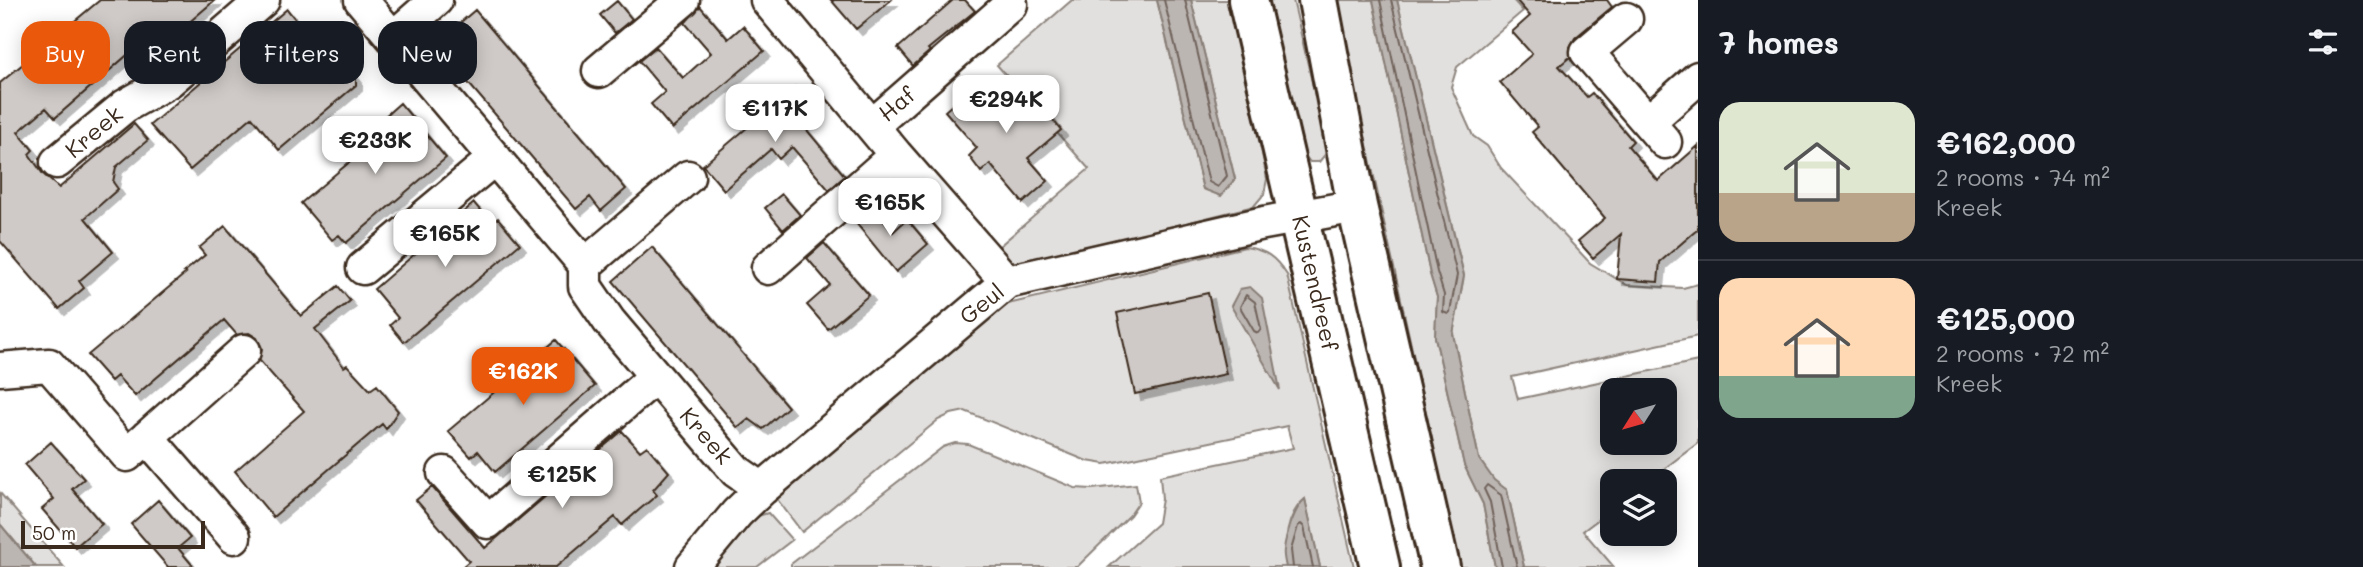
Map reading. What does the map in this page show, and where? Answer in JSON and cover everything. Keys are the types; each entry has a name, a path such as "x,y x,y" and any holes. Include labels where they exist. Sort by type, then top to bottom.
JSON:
{"main road":[{"name":"Kustendreef","path":"1248,0 1380,567"},
{"path":"1318,0 1357,206 1440,567"}],"street":[{"name":"Kreek","path":"57,162 125,106 169,81 263,0"},
{"name":"Kreek","path":"361,0 380,21"},
{"path":"412,21 436,0"},
{"path":"599,71 682,0"},
{"name":"Haf","path":"767,0 896,155 1007,282"},
{"name":"Haf","path":"873,125 1011,4 1008,0"},
{"path":"1626,19 1587,52 1656,132 1698,78"},
{"name":"Kreek","path":"433,84 585,265 585,286 609,321 736,471 762,489"},
{"name":"Haf","path":"768,268 896,155"},
{"path":"363,268 495,158"},
{"path":"585,265 688,177"},
{"name":"Geul","path":"692,567 737,513 762,489 1007,282 1299,216 1357,206"},
{"path":"0,369 49,365 127,455 244,351"},
{"path":"444,473 488,522 655,377"},
{"path":"147,437 234,537"}],"shaded area":[{"path":"1072,0 1157,0 1203,189 1235,179 1191,0 1232,0 1267,179 1264,194 1254,206 1002,269 990,254 1089,169 997,65"},
{"path":"1267,0 1293,0 1328,151 1319,162 1310,162 1302,152"},
{"path":"1335,0 1373,0 1437,297 1435,337 1464,465 1483,504 1495,567 1460,567"},
{"path":"1397,0 1513,0 1523,11 1457,67 1451,87 1473,136 1487,146 1501,168 1590,263 1627,285 1683,288 1698,284 1698,336 1512,377 1518,399 1600,382 1600,455 1677,455 1677,378 1617,378 1698,361 1698,443 1664,469 1600,469 1600,518 1583,531 1614,567 1524,567 1507,490 1494,481 1479,459 1453,334 1464,275"},
{"path":"1245,247 1269,255 1287,275 1354,567 1320,567 1305,499 1290,521 1285,550 1286,567 1109,567 1158,523 1162,499 1160,476 1293,448 1287,426 1105,464 1087,461 965,411 938,420 802,532 777,499 970,332 1008,304"},
{"path":"955,443 968,444 1075,488 1092,489 1136,484 1139,502 1130,515 1077,567 791,567 791,564 943,447"},
{"path":"0,493 64,567 36,567 0,524"},
{"path":"768,513 792,540 757,567 711,567 751,518"}],"water":[{"path":"1157,0 1191,0 1235,179 1221,196 1203,189"},
{"path":"1373,0 1397,0 1464,276 1453,334 1479,459 1494,480 1507,490 1524,567 1495,567 1483,504 1464,465 1435,337 1437,297"},
{"path":"1250,287 1262,298 1280,390 1231,306 1240,289"},
{"path":"1305,499 1320,567 1286,567 1286,538 1294,515"},
{"path":"0,524 36,567 0,567"}],"building":[{"path":"100,0 215,0 191,21 124,21 124,58 110,70 110,21 75,21"},
{"path":"831,0 891,0 856,29"},
{"path":"953,0 965,0 975,11 928,49 930,51 913,66 898,48"},
{"path":"1516,0 1607,0 1612,7 1575,38 1570,47 1570,57 1559,66 1587,97 1592,93 1633,141 1628,146 1658,181 1698,146 1698,229 1660,262 1658,282 1617,279 1621,234 1593,258 1578,241 1605,218 1532,132 1538,127 1500,82 1532,54 1512,32 1530,16"},
{"path":"617,1 632,19 615,33 600,15"},
{"path":"700,6 728,39 743,26 764,51 672,129 651,104 665,92 639,61 656,47 683,78 711,53 685,23"},
{"path":"287,9 297,21 273,21"},
{"path":"475,10 626,189 601,211 590,197 576,209 469,84 477,84 477,21 462,21"},
{"path":"240,49 240,84 356,85 279,150 252,117 190,170 150,125 198,84 226,84 226,61"},
{"path":"21,66 21,84 94,84 55,118 46,108 18,132 33,150 29,154 43,174 59,188 134,124 148,140 116,167 113,182 118,189 85,218 113,252 79,281 84,288 59,309 0,241 0,83"},
{"path":"978,82 999,107 1030,82 1042,97 1038,101 1061,130 1028,158 1048,181 1023,203 990,164 981,172 969,156 977,148 945,111"},
{"path":"795,87 816,111 801,123 845,176 829,190 792,147 779,159 771,149 724,190 703,165"},
{"path":"400,103 446,158 346,243 339,235 332,240 301,203 372,143 365,134"},
{"path":"782,194 800,215 783,230 765,208"},
{"path":"474,203 491,223 498,218 520,244 404,342 390,325 398,318 374,289"},
{"path":"869,203 893,232 907,219 928,244 896,272 852,218"},
{"path":"225,226 301,316 338,286 350,301 315,329 344,367 347,365 370,390 377,385 398,411 386,429 382,424 273,517 235,471 304,411 259,360 262,348 257,338 249,333 237,335 224,320 135,396 117,376 111,381 88,355 186,273 184,272 205,255 199,248"},
{"path":"824,243 869,295 828,329 807,305 830,285 807,258"},
{"path":"652,247 788,407 763,429 749,419 738,428 613,281"},
{"path":"1208,293 1226,374 1135,394 1117,313"},
{"path":"556,340 595,386 495,472 478,451 471,457 448,431"},
{"path":"622,431 640,451 647,446 669,472 653,490 657,495 622,525 615,517 556,567 462,567 469,561 416,500 432,487 485,548"},
{"path":"51,442 84,479 72,489 102,524 75,547 42,509 54,499 25,465"},
{"path":"158,500 190,538 178,548 194,567 168,567 131,524"}]}
